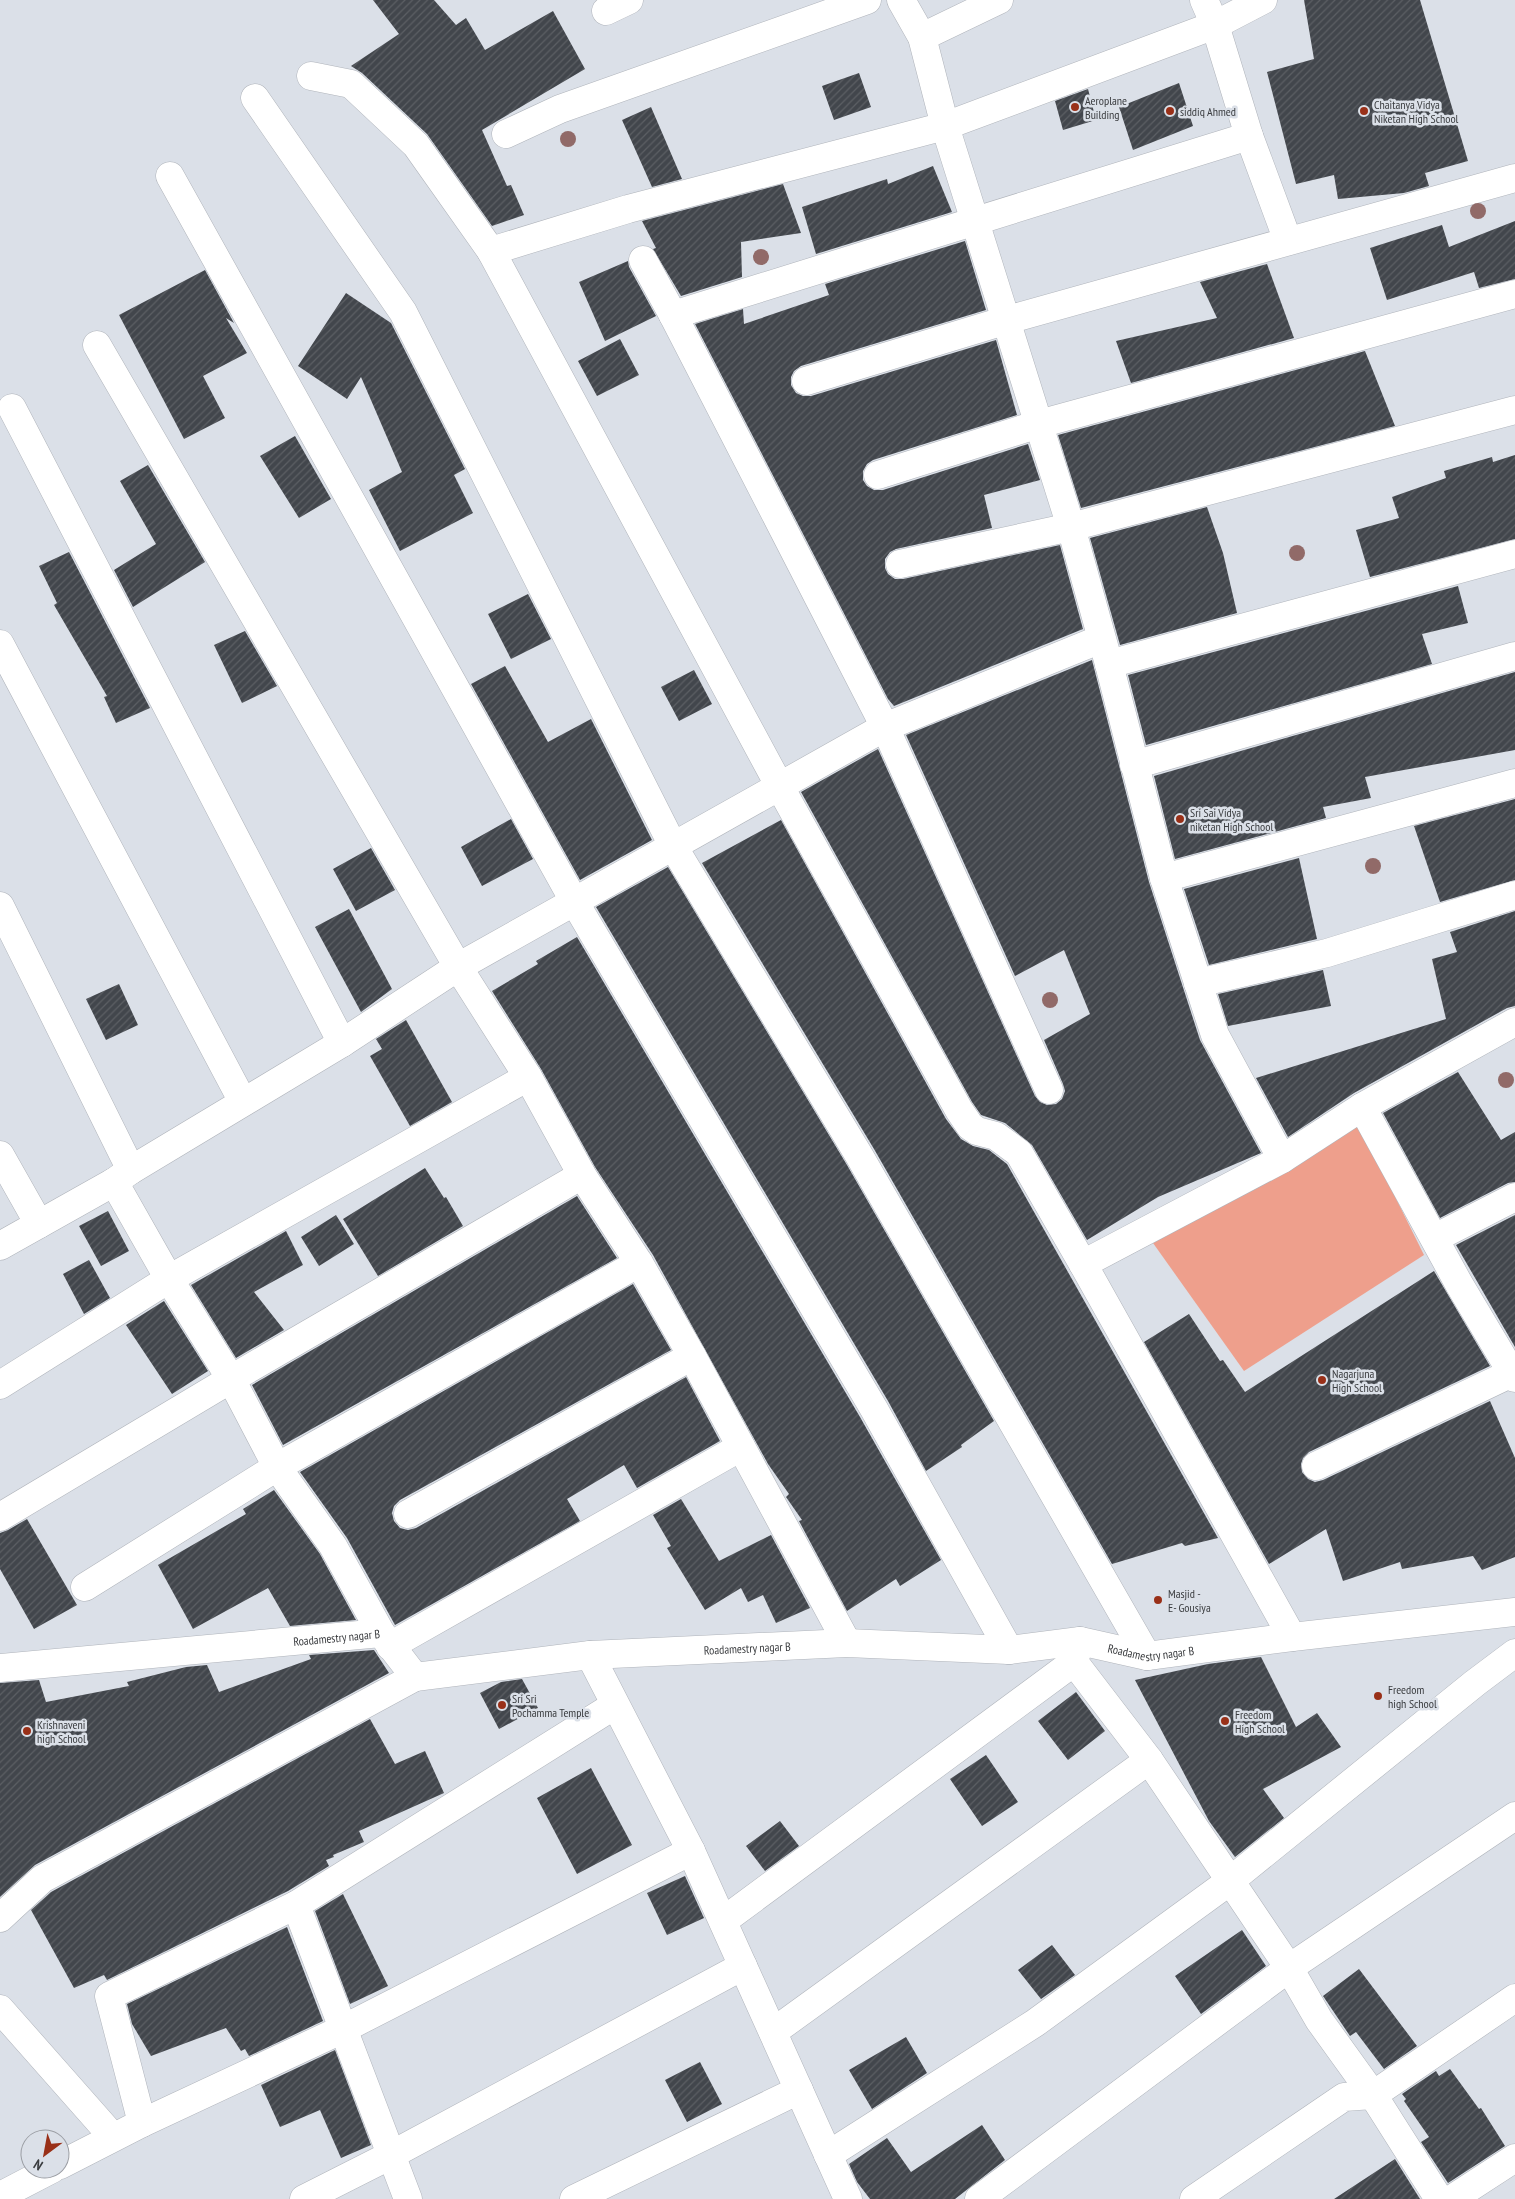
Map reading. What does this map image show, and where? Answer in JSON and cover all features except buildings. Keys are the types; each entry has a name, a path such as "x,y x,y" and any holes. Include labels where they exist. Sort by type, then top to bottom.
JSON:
{"street":[{"path":"506,134 560,109 867,0"},
{"path":"902,0 922,37 945,126 1071,527 1164,878 1215,1035 1282,1158"},
{"path":"922,37 999,0"},
{"path":"1204,0 1215,25 1249,136 1288,242"},
{"path":"490,252 628,209 945,126 1215,25 1263,0"},
{"path":"311,76 351,84 416,145 490,252 780,787 959,1110 970,1126 977,1131 1000,1138 1018,1153 1083,1264 1292,1636"},
{"path":"255,98 403,312 673,846 860,1158 1147,1656"},
{"path":"673,315 1249,136"},
{"path":"170,176 574,901 874,1409 1009,1650"},
{"path":"806,381 1007,320 1515,178"},
{"path":"642,260 673,315 885,727 1049,1090"},
{"path":"878,475 1039,424 1515,294"},
{"path":"97,345 458,968 528,1077 582,1175 639,1263 692,1356 847,1644"},
{"path":"12,408 342,1043"},
{"path":"900,564 1071,527 1515,410"},
{"path":"0,1246 123,1176 342,1043 458,968 885,727 1105,652 1515,554"},
{"path":"0,644 243,1102"},
{"path":"1134,765 1515,656"},
{"path":"1164,878 1515,783"},
{"path":"1198,983 1327,953 1515,895"},
{"path":"0,906 123,1176 168,1280 231,1379 277,1467 333,1546 386,1639 741,1447"},
{"path":"1083,1264 1282,1158 1362,1107 1515,1022"},
{"path":"0,1385 168,1280 528,1077"},
{"path":"1316,1466 1510,1361 1435,1238 1362,1107"},
{"path":"0,1155 39,1224"},
{"path":"0,1517 231,1379 582,1175"},
{"path":"1435,1238 1515,1197"},
{"path":"85,1587 277,1467 639,1263"},
{"path":"408,1514 692,1356"},
{"name":"Roadamestry nagar B","path":"0,1668 386,1639 415,1677 590,1655 847,1644 1147,1656 1292,1636 1515,1612"},
{"path":"723,1921 1077,1652 1289,1968 1319,2020 1373,2095 1439,2199"},
{"path":"828,2155 1035,2023 1230,1881 1475,1683 1515,1653"},
{"path":"590,1655 691,1851 848,2199"},
{"path":"0,1918 42,1879 415,1677"},
{"path":"142,2123 109,1996 296,1905 615,1705"},
{"path":"773,2032 1148,1760"},
{"path":"979,2199 1289,1968 1515,1816"},
{"path":"70,2160 142,2123 343,2029 691,1851"},
{"path":"296,1905 408,2199"},
{"path":"304,2199 391,2155 743,1966"},
{"path":"1194,2199 1344,2097 1373,2095 1515,1998"},
{"path":"0,2010 114,2137"},
{"path":"574,2199 799,2090"},
{"path":"1452,2199 1515,2158"},
{"path":"0,2196 33,2179"}],"shaded area":[{"path":"1359,1124 1424,1255 1244,1371 1153,1243"}],"place":[{"name":"Aeroplane Building","path":"1075,107"},
{"name":"siddiq Ahmed","path":"1170,111"},
{"name":"Chaitanya Vidya Niketan High School","path":"1364,111"},
{"name":"Sri Sai Vidya niketan High School","path":"1180,819"},
{"name":"Nagarjuna High School","path":"1322,1380"},
{"name":"Masjid - E- Gousiya","path":"1158,1600"},
{"name":"Freedom high School","path":"1378,1696"},
{"name":"Sri Sri Pochamma Temple","path":"502,1705"},
{"name":"Freedom High School","path":"1225,1721"},
{"name":"Krishnaveni high School","path":"27,1731"}]}
